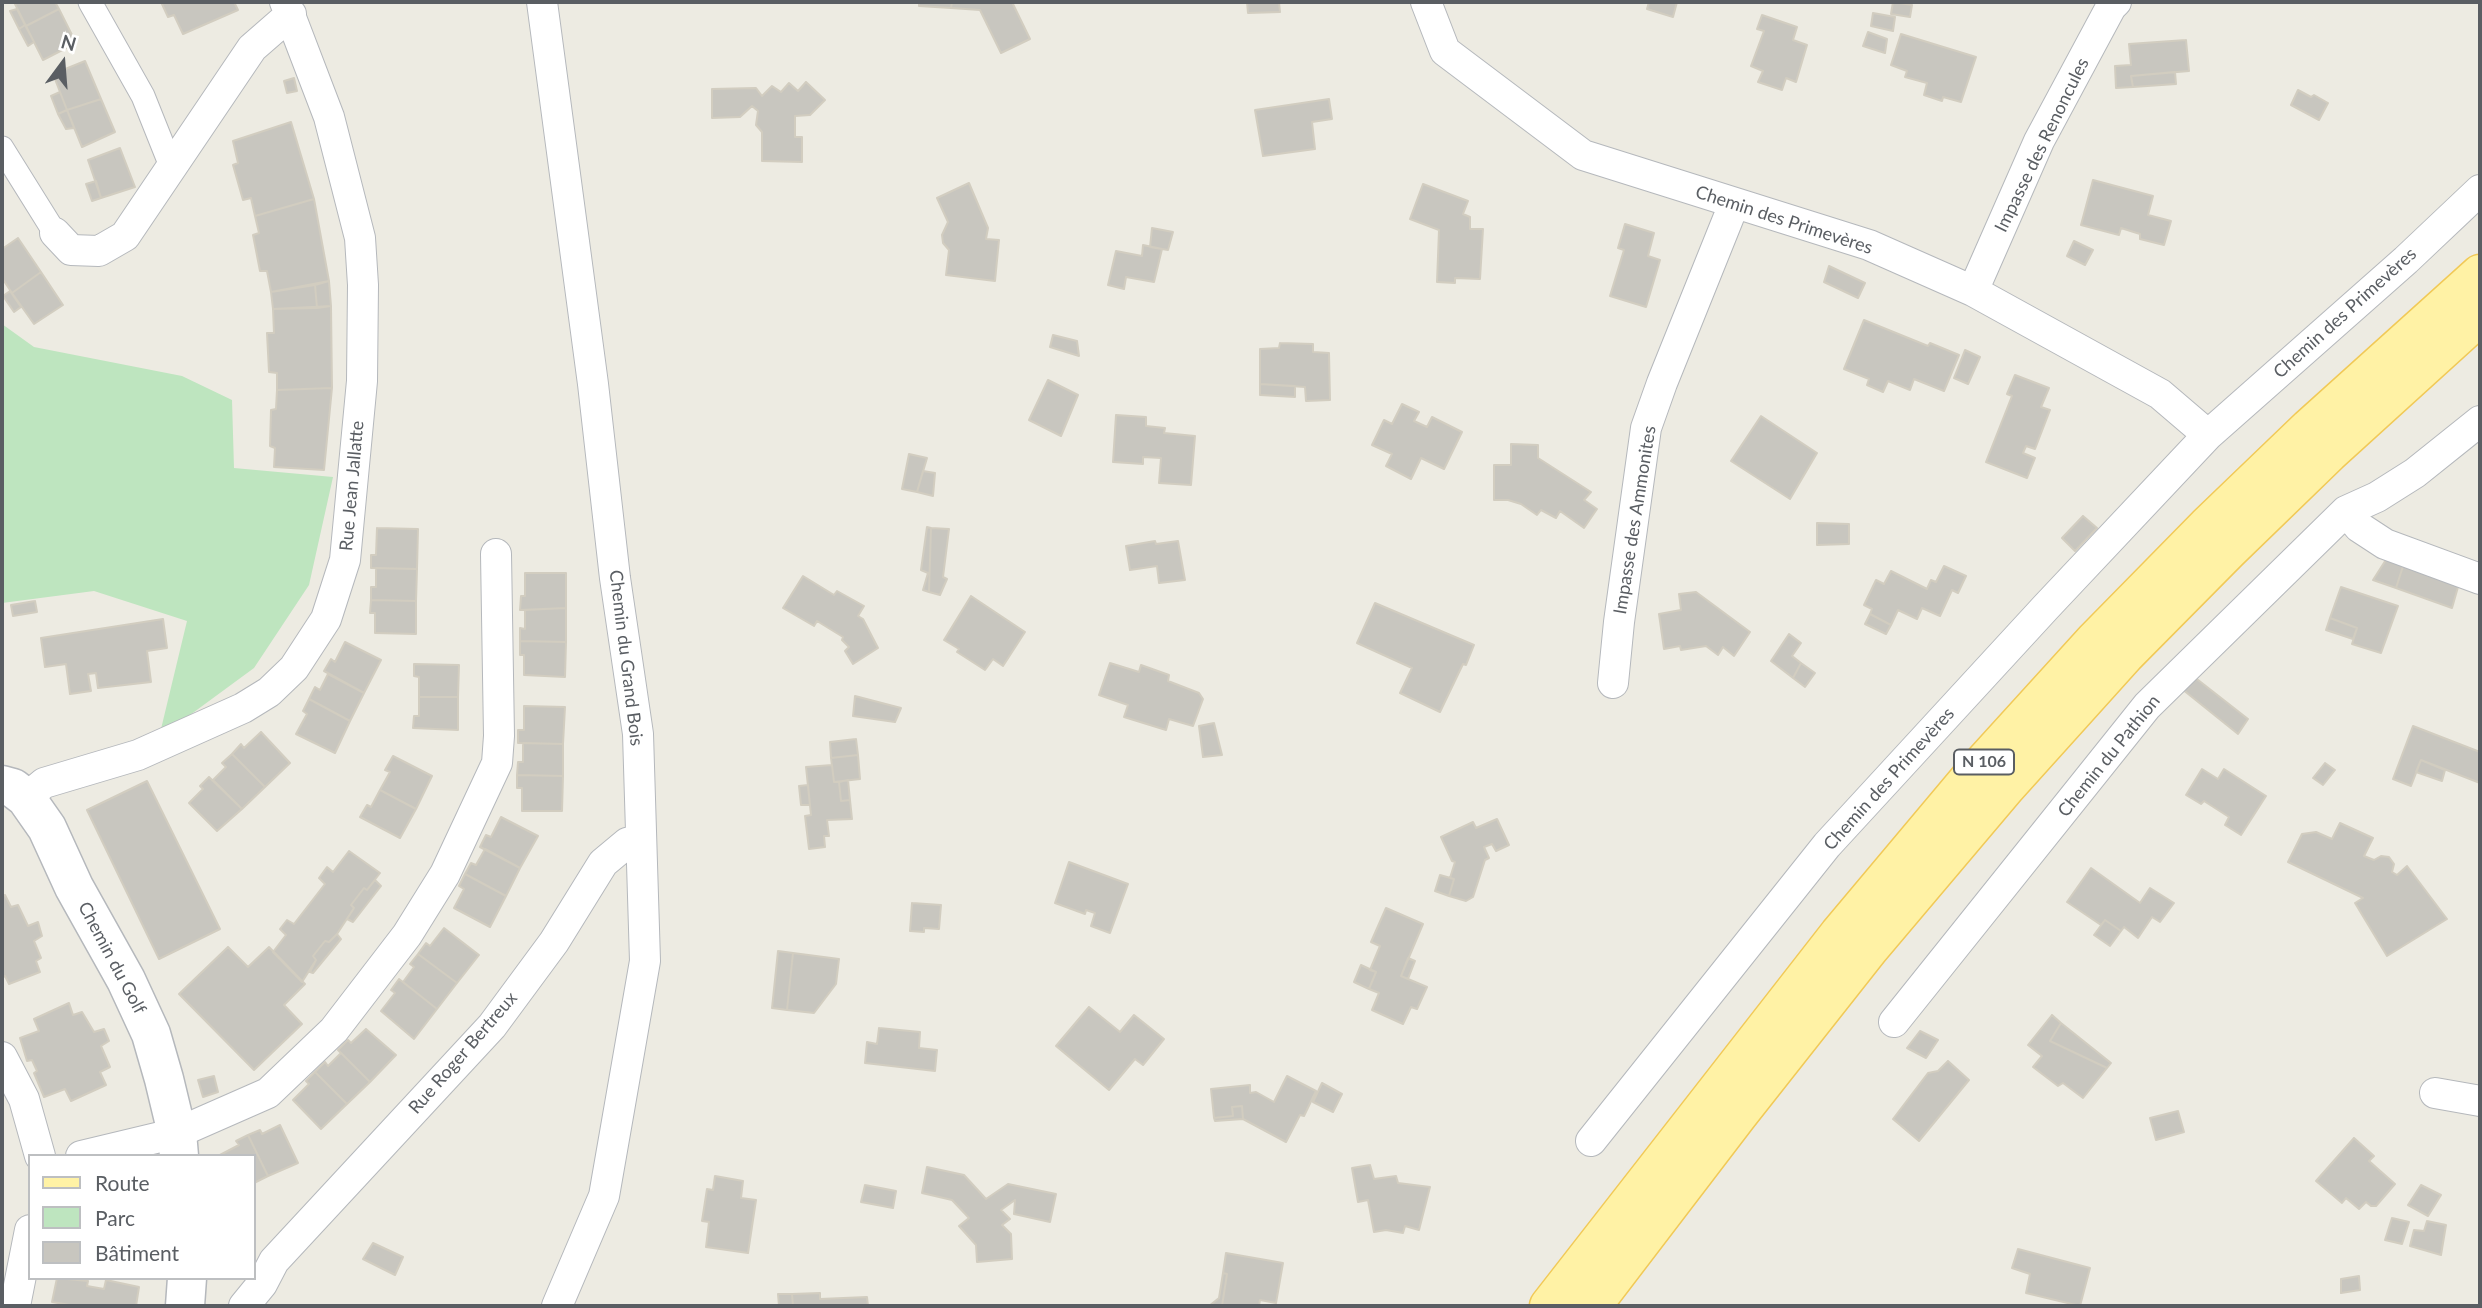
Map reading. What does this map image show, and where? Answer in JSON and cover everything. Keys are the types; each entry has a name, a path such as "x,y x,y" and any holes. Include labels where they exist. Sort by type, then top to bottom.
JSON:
{"main road":[{"name":"N 106","path":"1549,1306 1839,933 1975,772 2095,640 2207,526 2309,428 2480,274"},
{"name":"N 106","path":"1592,1306 1869,949 2015,777 2125,655 2228,551 2329,453 2480,316"}],"street":[{"path":"90,2 144,96 171,166"},
{"name":"Chemin du Grand Bois","path":"542,2 593,384 615,578 638,734 645,961 604,1196 558,1306"},
{"name":"Chemin des Primevères","path":"1426,2 1445,51 1583,155 1869,245 1973,291 2160,394 2208,435"},
{"name":"Impasse des Renoncules","path":"1973,291 2039,141 2116,2"},
{"path":"2,148 55,233 71,250 99,251 125,236 252,48 288,8"},
{"name":"Rue Jean Jallatte","path":"14,792 138,755 243,708 269,692 294,668 326,619 345,561 350,521 362,381 363,285 360,238 329,117 288,8"},
{"name":"Chemin des Primevères","path":"1591,1141 1828,845 2208,435 2406,260 2480,190"},
{"name":"Impasse des Ammonites","path":"1613,683 1646,428 1734,204"},
{"name":"Chemin du Pathion","path":"1895,1022 2147,706 2346,511 2377,497 2415,473 2480,421"},
{"path":"2346,511 2359,527 2385,544 2480,579"},
{"path":"97,1154 178,1144 268,1093 334,1030 407,935 445,874 497,762 499,736 496,554"},
{"name":"Chemin du Golf","path":"14,792 47,828 74,887 126,980 151,1034 178,1144"},
{"name":"Rue Roger Bertreux","path":"244,1306 262,1284 264,1267 492,1026 554,942 603,863 627,843 641,839"},
{"path":"2,1057 24,1100 39,1154"},
{"path":"2435,1093 2480,1101"},
{"path":"15,1306 28,1240"},
{"path":"185,1306 187,1280"}],"green space":[{"path":"2,324 34,347 182,376 232,400 234,468 333,477 309,585 254,668 175,726 161,729 187,621 94,591 2,603"}],"building":[{"path":"14,2 55,2 59,9 26,26"},
{"path":"161,2 234,2 238,10 183,34 174,15 168,17"},
{"path":"919,2 952,2 951,8 919,6"},
{"path":"952,2 1012,2 1030,39 1001,53 980,10 951,8"},
{"path":"1247,2 1279,2 1280,12 1248,13"},
{"path":"1649,2 1677,2 1673,17 1647,9"},
{"path":"1893,2 1912,5 1910,17 1891,14"},
{"path":"17,9 25,25 19,29 10,11"},
{"path":"59,9 76,43 43,60 26,26"},
{"path":"1873,13 1895,17 1893,31 1871,26"},
{"path":"1762,15 1797,27 1793,40 1807,45 1796,82 1786,78 1782,90 1758,82 1763,71 1751,66 1764,31 1757,29"},
{"path":"25,25 34,42 28,46 19,29"},
{"path":"1868,32 1887,39 1885,53 1863,46"},
{"path":"1901,34 1976,57 1961,102 1943,97 1942,101 1924,95 1927,83 1905,77 1907,71 1891,65"},
{"path":"2186,40 2189,71 2131,76 2133,87 2116,88 2115,66 2131,65 2129,44"},
{"path":"85,61 101,99 67,110 53,74"},
{"path":"2175,72 2176,84 2133,87 2131,76"},
{"path":"294,78 297,91 287,93 284,81"},
{"path":"806,82 825,100 810,115 795,116 795,137 802,137 802,162 762,161 762,132 756,125 758,111 752,106 740,117 712,118 712,89 756,88 762,96 772,86 781,92 789,83 798,91"},
{"path":"2298,90 2328,103 2319,120 2291,105"},
{"path":"60,92 67,110 58,114 51,96"},
{"path":"101,99 115,132 82,147 67,110"},
{"path":"1329,99 1332,119 1312,122 1315,149 1263,156 1255,110"},
{"path":"67,110 74,128 66,129 58,114"},
{"path":"291,122 314,199 255,216 251,198 243,200 233,165 238,163 233,141"},
{"path":"120,148 135,187 101,198 88,160"},
{"path":"2093,180 2153,196 2148,215 2171,221 2164,245 2140,239 2140,234 2121,228 2119,235 2081,225"},
{"path":"96,181 101,198 92,201 86,184"},
{"path":"969,183 988,228 986,239 999,240 995,281 946,275 949,250 943,243 942,235 948,222 937,198"},
{"path":"1423,184 1468,201 1463,214 1470,217 1470,229 1483,229 1480,279 1455,278 1455,283 1437,282 1439,230 1410,219"},
{"path":"314,199 329,281 271,292 267,271 260,271 253,235 259,233 255,216"},
{"path":"1625,224 1654,233 1648,256 1660,260 1646,307 1610,296 1624,250 1618,248"},
{"path":"1152,228 1173,232 1168,250 1150,247"},
{"path":"18,238 41,272 12,293 2,278 2,249"},
{"path":"2074,241 2093,250 2085,265 2067,256"},
{"path":"1143,245 1162,249 1154,282 1126,277 1124,289 1108,285 1116,251 1142,256"},
{"path":"1829,266 1865,283 1858,298 1824,282"},
{"path":"41,272 63,305 34,324 12,293"},
{"path":"329,281 331,306 317,308 315,285"},
{"path":"315,285 317,308 273,309 271,292"},
{"path":"10,291 21,307 14,312 3,296"},
{"path":"331,306 332,388 277,390 277,373 269,372 267,333 274,333 273,309"},
{"path":"1864,320 1928,346 1930,343 1959,355 1944,391 1914,379 1910,390 1888,381 1883,392 1867,385 1869,379 1844,369"},
{"path":"1053,335 1077,341 1079,356 1050,347"},
{"path":"1280,343 1313,344 1313,352 1329,353 1330,400 1306,401 1305,387 1260,384 1260,349 1279,348"},
{"path":"1965,350 1980,357 1968,384 1954,378"},
{"path":"2015,375 2049,388 2041,407 2050,410 2035,449 2026,446 2023,453 2035,458 2027,478 1986,462 2012,396 2007,394"},
{"path":"1048,380 1078,395 1061,436 1029,420"},
{"path":"1260,384 1295,386 1295,397 1260,395"},
{"path":"332,388 324,470 274,467 275,448 270,446 271,410 276,409 277,390"},
{"path":"1402,404 1419,412 1414,421 1427,427 1432,417 1462,432 1444,469 1421,458 1411,479 1386,466 1392,454 1372,445 1384,420 1392,424"},
{"path":"1116,415 1146,417 1146,426 1165,428 1164,433 1195,436 1191,485 1159,483 1161,458 1143,457 1143,464 1113,462"},
{"path":"1761,416 1817,453 1790,499 1731,461"},
{"path":"1511,444 1538,445 1538,458 1591,492 1584,500 1597,509 1584,528 1560,511 1556,518 1541,510 1537,515 1521,504 1494,500 1494,465 1511,465"},
{"path":"909,454 927,458 917,492 902,489"},
{"path":"923,471 935,473 933,496 917,492"},
{"path":"2083,516 2097,528 2075,551 2062,538"},
{"path":"1817,523 1849,524 1849,544 1817,545"},
{"path":"927,527 931,528 929,592 923,590 928,573 921,570"},
{"path":"377,528 418,529 417,569 371,568 371,555 376,555"},
{"path":"931,528 949,529 943,577 947,579 940,595 929,592"},
{"path":"1155,541 1156,544 1178,541 1185,580 1159,583 1157,566 1130,570 1126,546"},
{"path":"2389,555 2405,560 2396,588 2373,580"},
{"path":"2405,560 2460,580 2452,608 2396,588"},
{"path":"1944,566 1966,576 1958,593 1952,590 1940,616 1922,608 1917,619 1898,610 1891,625 1870,614 1872,609 1864,605 1876,580 1884,584 1891,571 1927,589 1931,580 1936,582"},
{"path":"376,568 417,569 416,601 371,600 371,587 376,587"},
{"path":"525,573 566,573 566,608 520,610 521,596 525,596"},
{"path":"803,576 834,595 837,591 864,606 858,616 863,619 878,648 853,664 845,651 849,647 842,640 843,637 817,621 814,626 783,608"},
{"path":"2341,587 2398,606 2381,653 2352,644 2357,628 2330,618"},
{"path":"1696,592 1750,632 1734,656 1723,647 1718,655 1706,646 1681,650 1680,646 1664,649 1659,614 1681,610 1679,594"},
{"path":"971,596 1025,632 1003,666 993,659 985,670 944,640"},
{"path":"371,600 416,601 416,634 375,633 375,613 370,613"},
{"path":"35,601 37,612 13,616 11,605"},
{"path":"1375,603 1474,645 1440,712 1400,693 1412,668 1357,643"},
{"path":"566,608 566,642 520,641 520,628 525,629 525,610"},
{"path":"1870,614 1891,625 1886,634 1865,624"},
{"path":"2330,618 2357,628 2353,639 2326,630"},
{"path":"163,619 167,648 147,651 151,682 98,688 96,673 88,674 91,691 70,694 66,664 45,667 41,638"},
{"path":"1789,634 1801,643 1792,656 1801,663 1793,678 1771,661"},
{"path":"520,641 566,642 565,677 524,675 524,655 520,655"},
{"path":"345,642 381,660 364,693 324,671 331,659 335,662"},
{"path":"1110,663 1139,672 1141,665 1169,675 1168,681 1199,693 1203,699 1193,726 1169,719 1166,730 1124,717 1128,705 1099,695"},
{"path":"1801,663 1815,673 1805,687 1793,678"},
{"path":"414,664 459,665 458,697 419,697 419,677 414,676"},
{"path":"328,674 364,693 350,721 309,699 315,687 320,690"},
{"path":"2193,676 2248,719 2238,734 2182,689"},
{"path":"855,696 901,708 895,722 853,716"},
{"path":"419,697 458,697 458,730 413,728 414,716 419,716"},
{"path":"309,699 350,721 335,753 296,734 307,714 303,711"},
{"path":"524,706 565,707 563,744 518,743 518,730 524,730"},
{"path":"1214,723 1222,755 1203,757 1199,726"},
{"path":"2413,726 2480,752 2480,783 2421,760 2411,786 2393,779"},
{"path":"261,732 290,763 265,787 232,754 241,744 244,748"},
{"path":"856,739 858,755 831,758 830,742"},
{"path":"523,743 563,744 563,776 517,775 518,762 523,762"},
{"path":"232,754 265,787 242,809 213,780 226,767 222,763"},
{"path":"858,755 860,779 834,782 831,758"},
{"path":"393,756 432,776 416,809 380,790 390,772 385,770"},
{"path":"2421,760 2445,770 2442,781 2416,772"},
{"path":"2325,763 2335,770 2323,785 2313,778"},
{"path":"832,765 834,782 839,782 841,801 850,800 852,819 827,820 829,836 824,836 825,847 809,849 805,816 811,815 806,767"},
{"path":"2202,769 2218,779 2224,769 2266,796 2241,835 2225,825 2229,817 2204,801 2201,804 2186,795"},
{"path":"517,775 563,776 562,811 522,811 522,788 517,788"},
{"path":"209,777 242,809 217,831 189,803 203,789 200,786"},
{"path":"848,780 850,800 841,801 839,782"},
{"path":"147,781 220,929 159,959 87,810"},
{"path":"808,785 810,805 801,805 799,786"},
{"path":"380,790 416,809 400,838 360,817 367,805 371,807"},
{"path":"501,817 538,836 520,868 480,847 486,835 491,837"},
{"path":"1497,819 1509,845 1496,851 1492,844 1484,847 1489,858 1485,860 1473,897 1466,901 1449,896 1454,879 1450,878 1455,862 1452,861 1441,837 1473,822 1476,828"},
{"path":"2340,823 2373,838 2364,856 2374,860 2381,856 2389,857 2394,864 2392,872 2397,875 2407,866 2447,919 2387,956 2355,903 2363,898 2288,862 2302,834 2316,832 2332,839"},
{"path":"485,849 520,868 506,896 465,874 471,863 476,865"},
{"path":"349,851 380,873 351,905 354,908 337,934 329,942 325,941 313,956 316,960 302,982 273,952 286,935 280,929 287,920 294,924 325,884 319,878 327,867 333,872"},
{"path":"1069,862 1128,884 1110,933 1091,926 1095,913 1086,910 1085,914 1055,903"},
{"path":"2091,868 2140,903 2150,888 2174,903 2160,922 2152,917 2138,938 2124,927 2121,931 2105,920 2101,925 2067,902"},
{"path":"465,874 506,896 490,927 454,908 464,889 459,886"},
{"path":"1440,875 1454,879 1449,896 1435,891"},
{"path":"375,880 381,886 353,922 347,919 354,908 351,905 364,888 367,890"},
{"path":"5,895 11,907 18,905 28,926 38,922 42,936 34,941 41,958 36,961 40,972 9,984 5,976 2,978 2,896"},
{"path":"912,903 941,905 939,929 910,931"},
{"path":"1386,908 1423,924 1401,976 1427,987 1417,1009 1411,1007 1403,1024 1372,1010 1379,993 1369,989 1376,972 1370,970 1380,946 1371,942"},
{"path":"2105,920 2121,931 2110,946 2094,935"},
{"path":"444,928 479,955 457,983 418,954 426,943 430,946"},
{"path":"337,934 341,939 313,973 310,972 316,960 313,956 325,941 329,942"},
{"path":"228,947 248,967 269,947 305,984 284,1005 302,1024 254,1070 179,994"},
{"path":"778,951 793,953 787,1010 772,1008"},
{"path":"793,953 839,959 836,984 814,1013 787,1010"},
{"path":"418,954 457,983 437,1009 403,982 414,967 410,964"},
{"path":"1408,958 1415,961 1408,979 1401,976"},
{"path":"1361,965 1376,972 1369,989 1354,982"},
{"path":"399,979 437,1009 414,1039 381,1011 395,993 391,990"},
{"path":"69,1003 73,1015 82,1012 94,1032 104,1029 109,1041 101,1046 110,1067 100,1072 106,1085 71,1101 65,1089 44,1097 34,1073 37,1071 32,1060 27,1061 20,1038 39,1031 34,1019"},
{"path":"1089,1007 1120,1032 1134,1015 1164,1039 1143,1065 1135,1059 1109,1090 1056,1046"},
{"path":"2052,1015 2061,1023 2050,1041 2107,1068 2083,1098 2063,1083 2058,1086 2033,1067 2042,1056 2028,1045"},
{"path":"2061,1023 2111,1063 2107,1068 2050,1041"},
{"path":"879,1028 920,1032 919,1048 937,1050 935,1071 865,1063 867,1042 877,1044"},
{"path":"366,1029 396,1055 370,1082 338,1050 348,1040 351,1043"},
{"path":"1920,1031 1938,1040 1926,1058 1907,1048"},
{"path":"341,1053 370,1082 347,1104 315,1072 325,1062 328,1066"},
{"path":"1948,1061 1969,1080 1919,1141 1893,1119 1928,1073 1938,1071"},
{"path":"315,1072 347,1104 321,1129 293,1100 309,1084 306,1081"},
{"path":"214,1076 218,1092 203,1097 198,1080"},
{"path":"1287,1076 1316,1091 1304,1116 1300,1115 1286,1142 1243,1119 1242,1106 1232,1107 1233,1116 1214,1118 1211,1089 1250,1085 1250,1093 1256,1092 1274,1102"},
{"path":"1322,1083 1342,1094 1333,1112 1313,1102"},
{"path":"1242,1106 1243,1119 1215,1121 1214,1118 1233,1116 1232,1107"},
{"path":"2178,1111 2184,1132 2156,1140 2150,1118"},
{"path":"280,1125 298,1163 268,1176 248,1135 260,1130 262,1134"},
{"path":"248,1135 268,1176 256,1182 256,1154 222,1154 239,1145 236,1141"},
{"path":"2354,1138 2374,1156 2369,1161 2395,1184 2376,1206 2366,1202 2359,1209 2346,1198 2342,1203 2316,1181"},
{"path":"1370,1165 1374,1179 1396,1176 1398,1183 1430,1187 1419,1230 1405,1226 1403,1233 1386,1230 1374,1232 1368,1200 1358,1202 1352,1168"},
{"path":"927,1167 964,1175 986,1199 1008,1184 1056,1194 1050,1222 1014,1214 1015,1200 1001,1210 1010,1219 1002,1225 1011,1234 1012,1259 977,1262 976,1245 959,1226 969,1218 952,1200 922,1193"},
{"path":"715,1176 743,1181 741,1198 756,1200 748,1253 706,1247 709,1222 702,1221 707,1189 713,1190"},
{"path":"865,1185 896,1191 893,1208 861,1202"},
{"path":"2421,1185 2441,1195 2428,1216 2408,1205"},
{"path":"2392,1218 2409,1222 2402,1244 2385,1240"},
{"path":"2427,1221 2446,1225 2441,1255 2410,1246 2414,1230 2424,1231"},
{"path":"373,1243 403,1257 395,1275 363,1259"},
{"path":"2018,1249 2090,1268 2080,1306 2026,1293 2030,1274 2012,1268"},
{"path":"1226,1253 1283,1263 1276,1303 1260,1300 1259,1306 1222,1306 1227,1274 1223,1273"},
{"path":"1223,1273 1227,1274 1222,1306 1209,1306 1219,1298"},
{"path":"2359,1276 2360,1290 2341,1293 2341,1279"},
{"path":"57,1280 88,1281 87,1286 104,1289 106,1280 139,1287 136,1306 76,1306 52,1302"},
{"path":"820,1293 820,1299 867,1297 868,1306 793,1306 792,1294"},
{"path":"778,1294 792,1294 793,1306 779,1306"}]}
